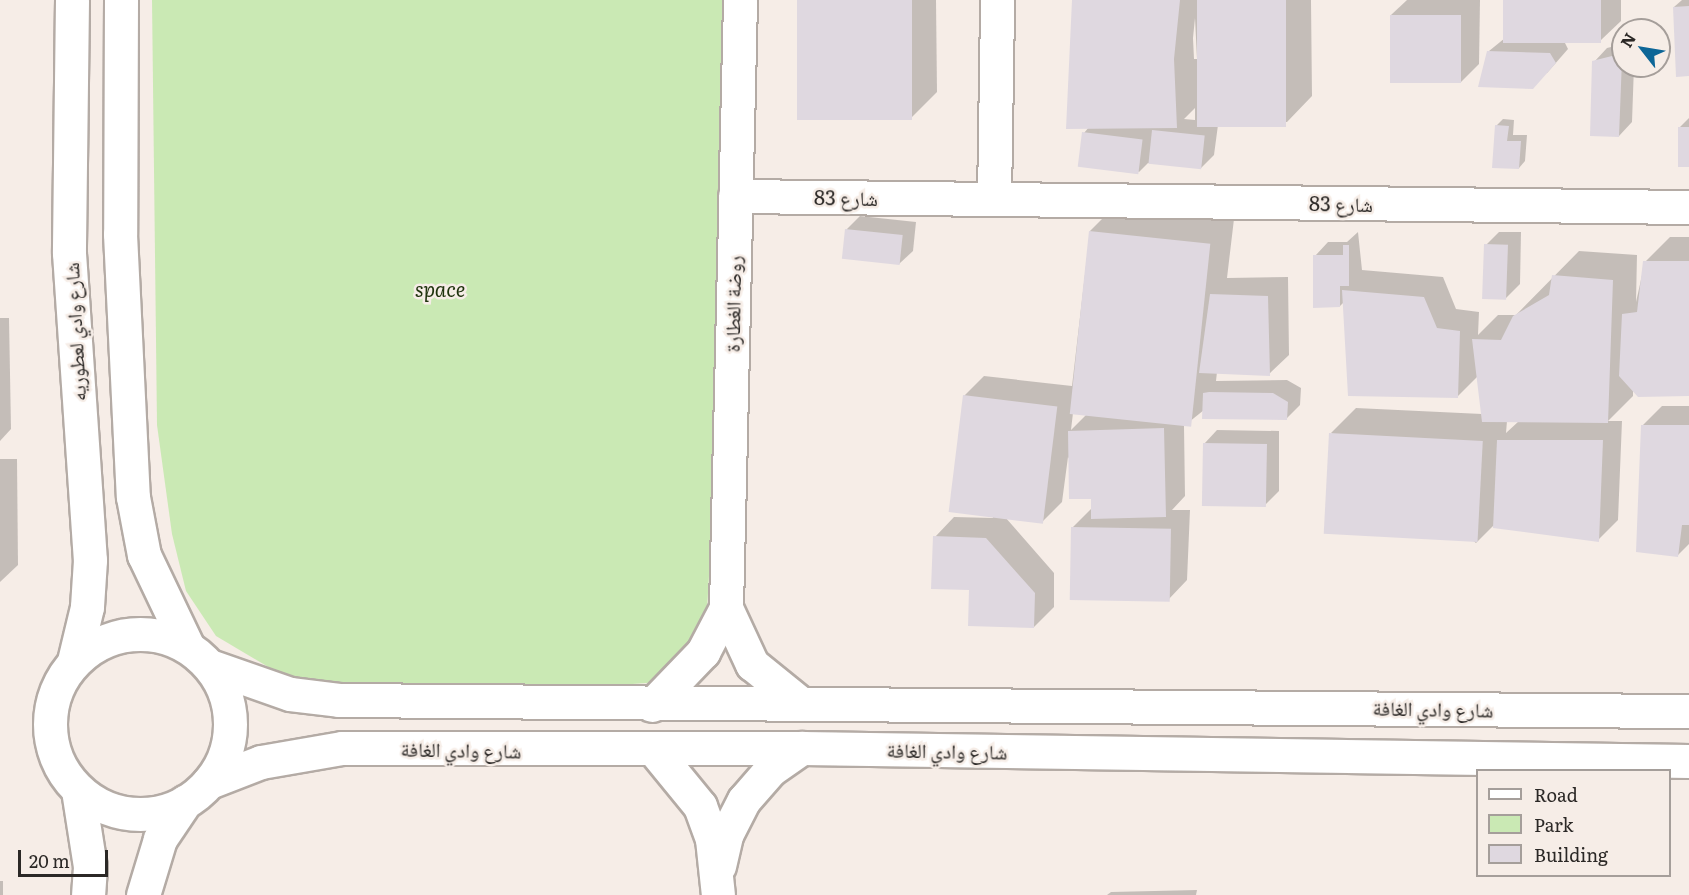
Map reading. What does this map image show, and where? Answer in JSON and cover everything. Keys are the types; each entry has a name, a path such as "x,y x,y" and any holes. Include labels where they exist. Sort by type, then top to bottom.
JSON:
{"street":[{"name":"شارع وادي لعطوريه","path":"72,0 69,253 90,560 87,607 74,662"},
{"path":"121,0 120,234 132,497 144,555 198,655 225,693 231,724 225,754 160,839 143,895"},
{"name":"روضة الغطارة","path":"740,0 726,608 752,664 799,702"},
{"path":"993,199 997,0"},
{"name":"شارع 83","path":"735,196 1689,207"},
{"name":"روضة الغطارة","path":"652,705 703,652 726,608"},
{"path":"197,792 159,813 130,814 102,806 78,790 57,758 50,712 58,685 74,662 98,643 127,634 158,634 198,655"},
{"name":"شارع وادي الغافة","path":"198,655 290,694 339,700 652,705 799,702 1689,711"},
{"name":"شارع وادي الغافة","path":"197,792 270,759 342,748 655,751 802,748 1689,761"},
{"path":"718,884 726,835 744,800 770,770 802,748"},
{"path":"655,751 700,806 718,884"},
{"path":"78,790 88,895"}],"green space":[{"name":"space","path":"152,0 734,0 730,222 707,610 697,638 664,675 647,683 544,690 336,688 292,681 216,636 186,591 172,534 157,425"}],"building":[{"path":"797,0 912,0 912,120 797,120"},
{"path":"1072,0 1180,0 1174,59 1177,128 1066,129"},
{"path":"1197,0 1286,0 1286,127 1197,127"},
{"path":"1503,0 1601,0 1601,43 1503,43"},
{"path":"1689,6 1689,76 1676,77 1673,7"},
{"path":"1390,15 1461,15 1461,83 1390,83"},
{"path":"1487,51 1550,53 1556,63 1533,89 1478,87"},
{"path":"1611,56 1611,78 1621,78 1619,137 1590,136 1592,61"},
{"path":"1495,125 1509,126 1507,141 1521,141 1519,169 1492,168"},
{"path":"1678,127 1689,127 1689,167 1678,167"},
{"path":"1152,130 1205,136 1201,169 1148,164"},
{"path":"1082,132 1143,139 1138,174 1078,167"},
{"path":"845,229 903,235 900,265 842,259"},
{"path":"1089,231 1210,244 1191,427 1070,414"},
{"path":"1484,244 1508,245 1506,300 1482,299"},
{"path":"1343,245 1349,245 1349,286 1340,286 1340,307 1313,308 1313,255 1343,255"},
{"path":"1643,261 1689,261 1689,396 1638,397 1619,376 1622,314 1637,312"},
{"path":"1552,275 1613,280 1608,423 1482,422 1472,339 1501,340 1513,316 1549,295"},
{"path":"1342,290 1424,297 1437,328 1460,331 1458,398 1348,396"},
{"path":"1210,294 1268,296 1270,376 1199,373"},
{"path":"1203,393 1273,393 1288,402 1287,420 1202,419"},
{"path":"963,395 1057,407 1043,524 949,512"},
{"path":"1641,425 1689,425 1689,525 1682,525 1678,557 1636,552"},
{"path":"1164,428 1166,517 1091,519 1091,499 1069,499 1068,431"},
{"path":"1329,433 1483,441 1478,542 1324,534"},
{"path":"1497,440 1603,440 1599,542 1493,528"},
{"path":"1203,443 1267,444 1266,507 1202,506"},
{"path":"1071,527 1171,529 1170,602 1070,600"},
{"path":"933,536 986,538 1035,593 1034,628 968,626 969,590 931,589"}]}
